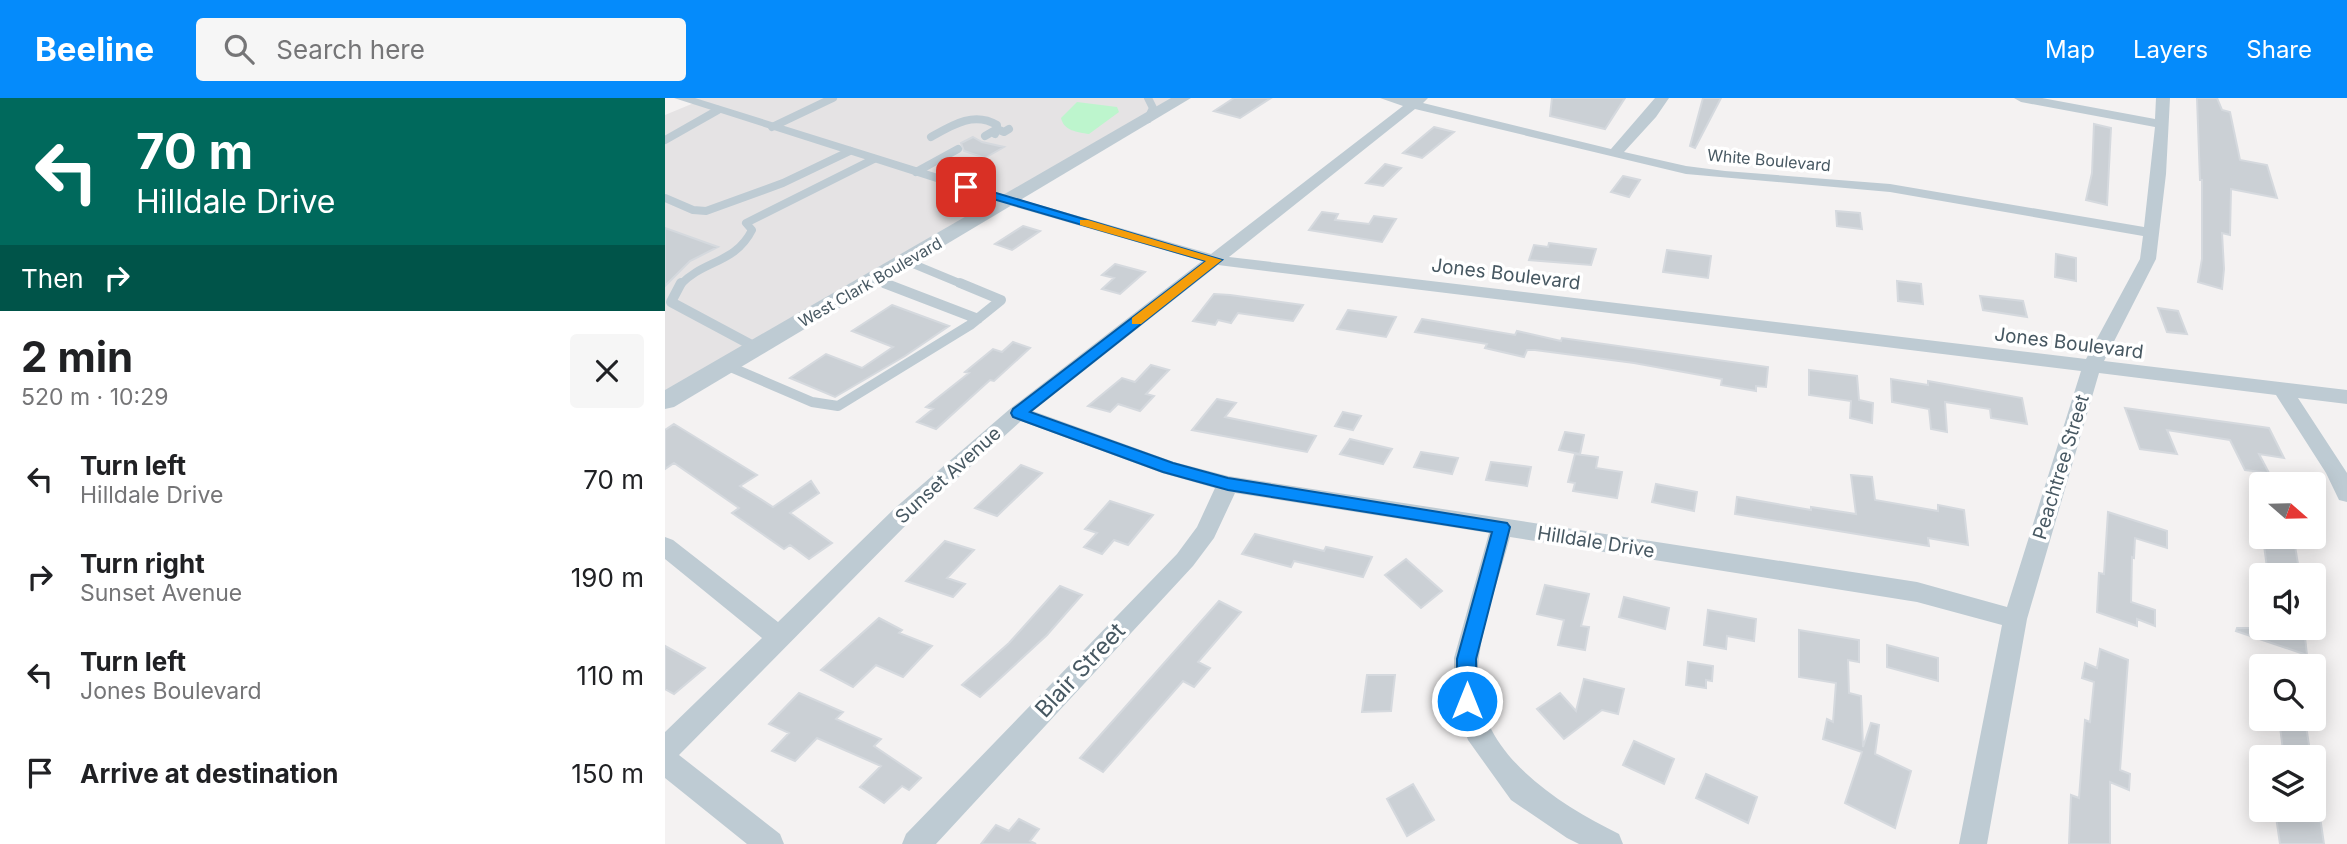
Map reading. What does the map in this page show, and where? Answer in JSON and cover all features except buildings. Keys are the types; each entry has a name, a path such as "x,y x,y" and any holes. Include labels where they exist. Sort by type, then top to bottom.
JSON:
{"street":[{"name":"Jones Boulevard","path":"681,98 1010,201 1216,260 2347,397"},
{"name":"West Clark Boulevard","path":"665,401 1184,98"},
{"name":"White Boulevard","path":"1387,98 1417,101 1614,154 1725,176 1890,188 2152,233"},
{"path":"1614,154 1662,98"},
{"path":"2021,98 2162,124"},
{"name":"Peachtree Street","path":"1973,844 2015,619 2092,366 2148,259 2163,98"},
{"name":"Sunset Avenue","path":"665,750 903,514 1019,413 1417,101"},
{"path":"2283,390 2335,470 2347,494"},
{"name":"Hilldale Drive","path":"1019,413 1169,468 1228,484 1917,592 2015,619"},
{"name":"Blair Street","path":"916,844 1185,560 1206,531 1228,484"},
{"path":"1501,527 1466,659 1467,701 1481,740 1521,790 1577,828 1609,844"},
{"path":"665,546 779,637"},
{"path":"665,761 770,844"}],"lane":[{"path":"772,127 833,98"},
{"path":"1148,98 1153,108 1148,119"},
{"path":"665,140 718,110"},
{"path":"931,137 969,120 993,121 994,135 1009,129"},
{"path":"919,173 961,150"},
{"path":"665,198 693,210 706,211 783,183 850,151"},
{"path":"757,348 671,302 673,290 684,280 732,255 748,242 752,230 746,223 874,159"},
{"path":"728,366 812,402 838,406 894,374 978,319 1001,300 906,261"},
{"path":"875,280 978,319"}],"shaded area":[{"path":"682,98 1179,98 665,401 665,115 694,103"}],"green space":[{"path":"1077,102 1117,107 1119,112 1089,134 1076,131 1065,126 1061,118"}],"slow traffic":[{"path":"1084,222 1216,260 1136,321"}],"route":[{"path":"966,187 1216,260 1019,413 1169,468 1228,484 1501,527 1466,659 1467,701"}]}
